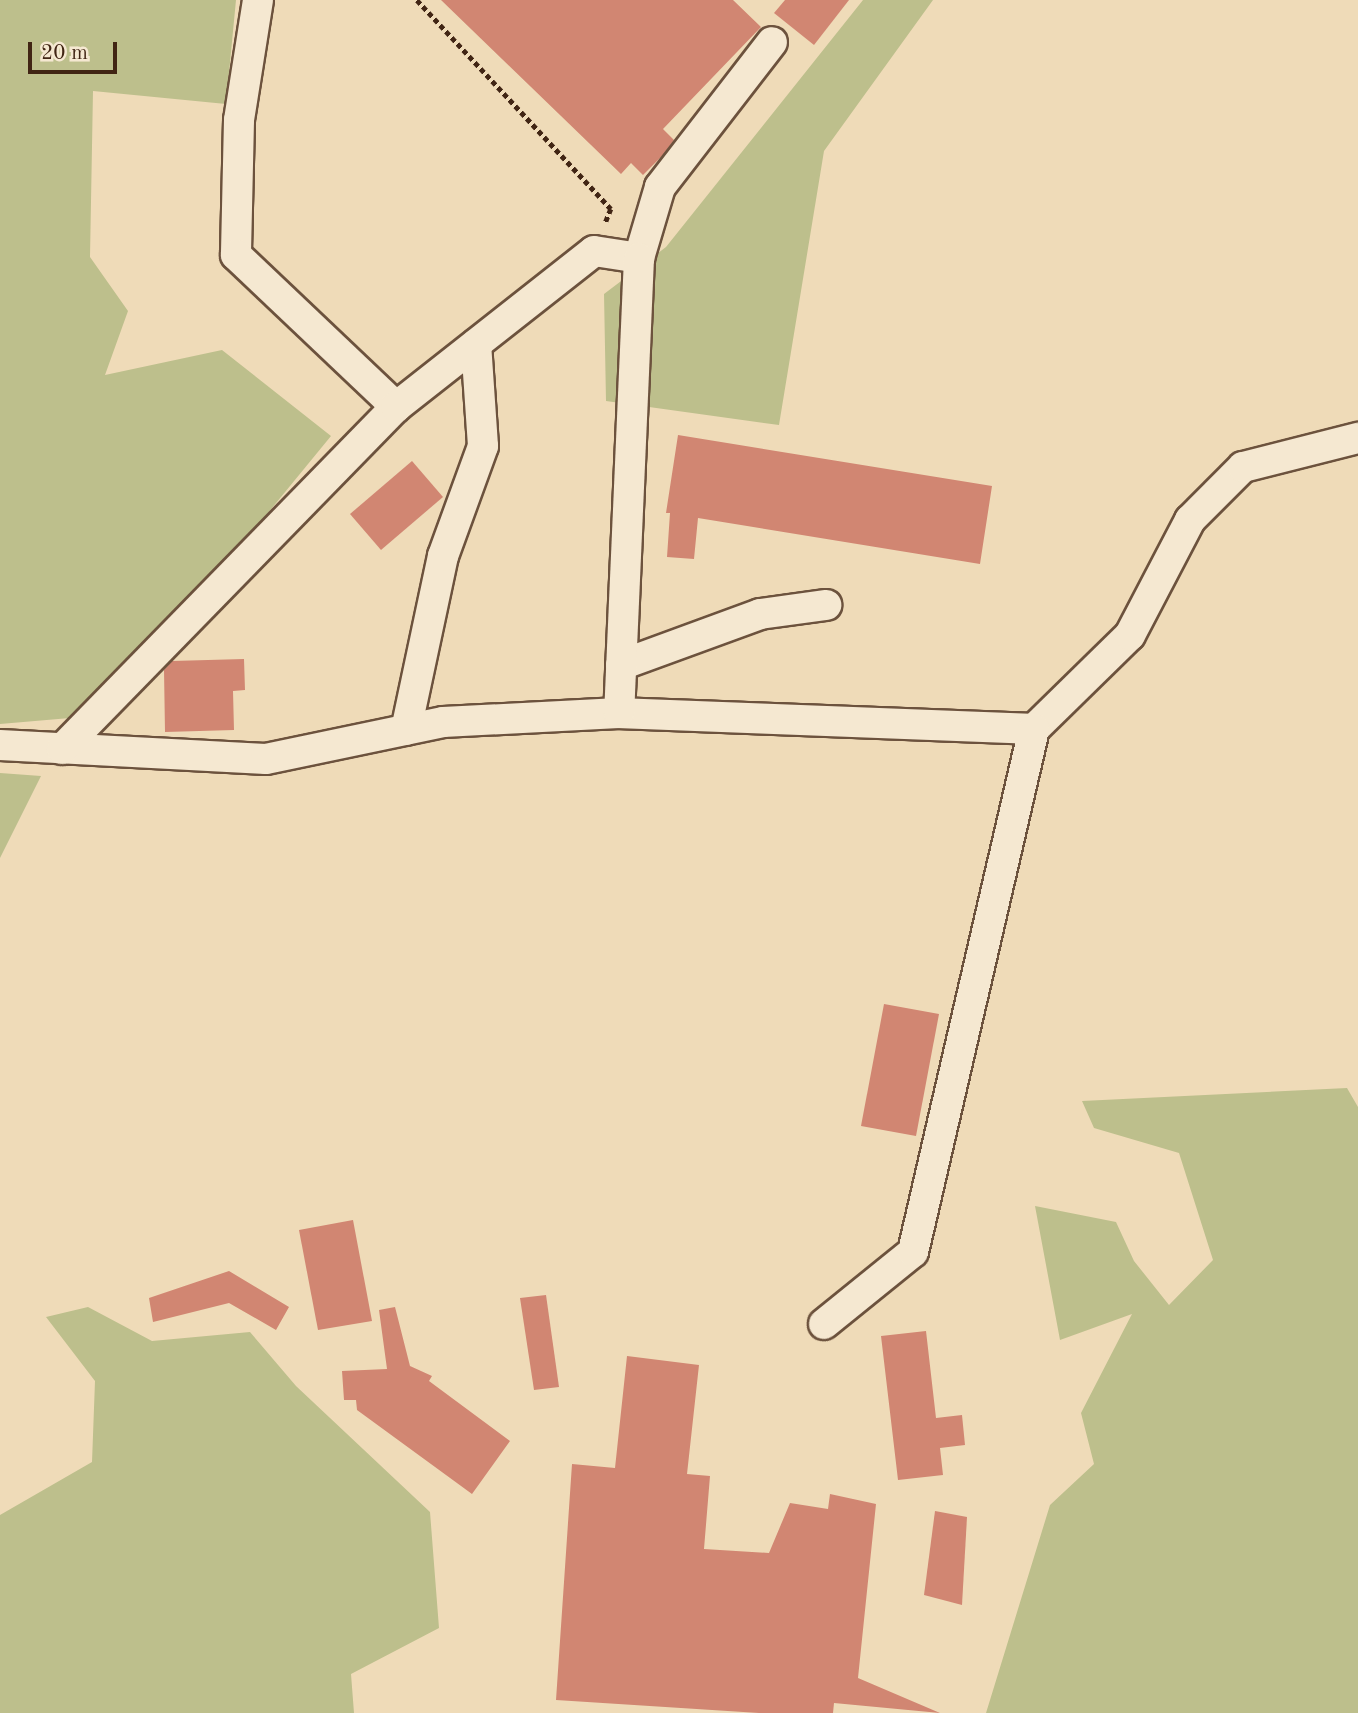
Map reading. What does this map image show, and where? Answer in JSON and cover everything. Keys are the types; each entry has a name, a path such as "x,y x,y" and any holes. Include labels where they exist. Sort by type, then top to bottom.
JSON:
{"street":[{"path":"258,0 239,120 236,255 396,407"},
{"path":"619,713 639,258 660,187 772,42"},
{"path":"62,749 396,407 594,251 639,258"},
{"path":"406,730 443,556 483,446 476,344"},
{"path":"824,1324 913,1251 1034,729 1130,635 1190,520 1243,467 1358,438"},
{"path":"621,665 760,614 825,605"},
{"path":"0,745 266,759 443,722 619,713 1034,729"}],"path":[{"path":"417,0 611,209 594,251"}],"green space":[{"path":"0,0 236,0 226,104 93,91 90,257 128,311 105,375 222,350 331,436 249,536 70,718 0,724"},
{"path":"863,0 933,0 824,151 779,425 606,401 604,294 666,247"},
{"path":"0,773 41,776 0,858"},
{"path":"1347,1088 1358,1107 1358,1713 986,1713 1050,1505 1094,1464 1081,1413 1132,1314 1060,1340 1035,1206 1116,1222 1134,1261 1169,1305 1213,1260 1179,1153 1094,1128 1082,1101"},
{"path":"88,1307 152,1341 250,1332 296,1386 430,1512 439,1628 351,1674 354,1713 0,1713 0,1515 92,1462 95,1381 46,1317"}],"building":[{"path":"441,0 733,0 761,27 663,129 674,140 663,155 643,175 631,163 621,174"},
{"path":"785,0 849,0 814,45 774,13"},
{"path":"678,435 992,486 980,564 698,518 694,559 667,557 670,513 666,513"},
{"path":"412,461 443,497 381,550 350,514"},
{"path":"244,659 245,690 233,691 234,730 165,732 164,670 172,661"},
{"path":"884,1004 939,1014 916,1136 861,1126"},
{"path":"353,1220 372,1321 318,1330 299,1230"},
{"path":"229,1271 289,1307 276,1330 229,1303 153,1322 149,1298"},
{"path":"546,1295 559,1387 534,1390 520,1298"},
{"path":"395,1307 410,1366 432,1376 429,1381 510,1441 472,1494 357,1410 356,1400 344,1400 342,1371 387,1369 379,1310"},
{"path":"926,1331 936,1418 962,1415 965,1445 940,1448 943,1475 898,1480 881,1336"},
{"path":"627,1356 699,1365 687,1474 710,1476 704,1549 769,1553 790,1503 828,1509 830,1494 876,1504 858,1678 940,1713 834,1703 833,1713 759,1713 556,1700 572,1464 615,1468"},
{"path":"935,1511 967,1517 962,1605 924,1595"}]}
